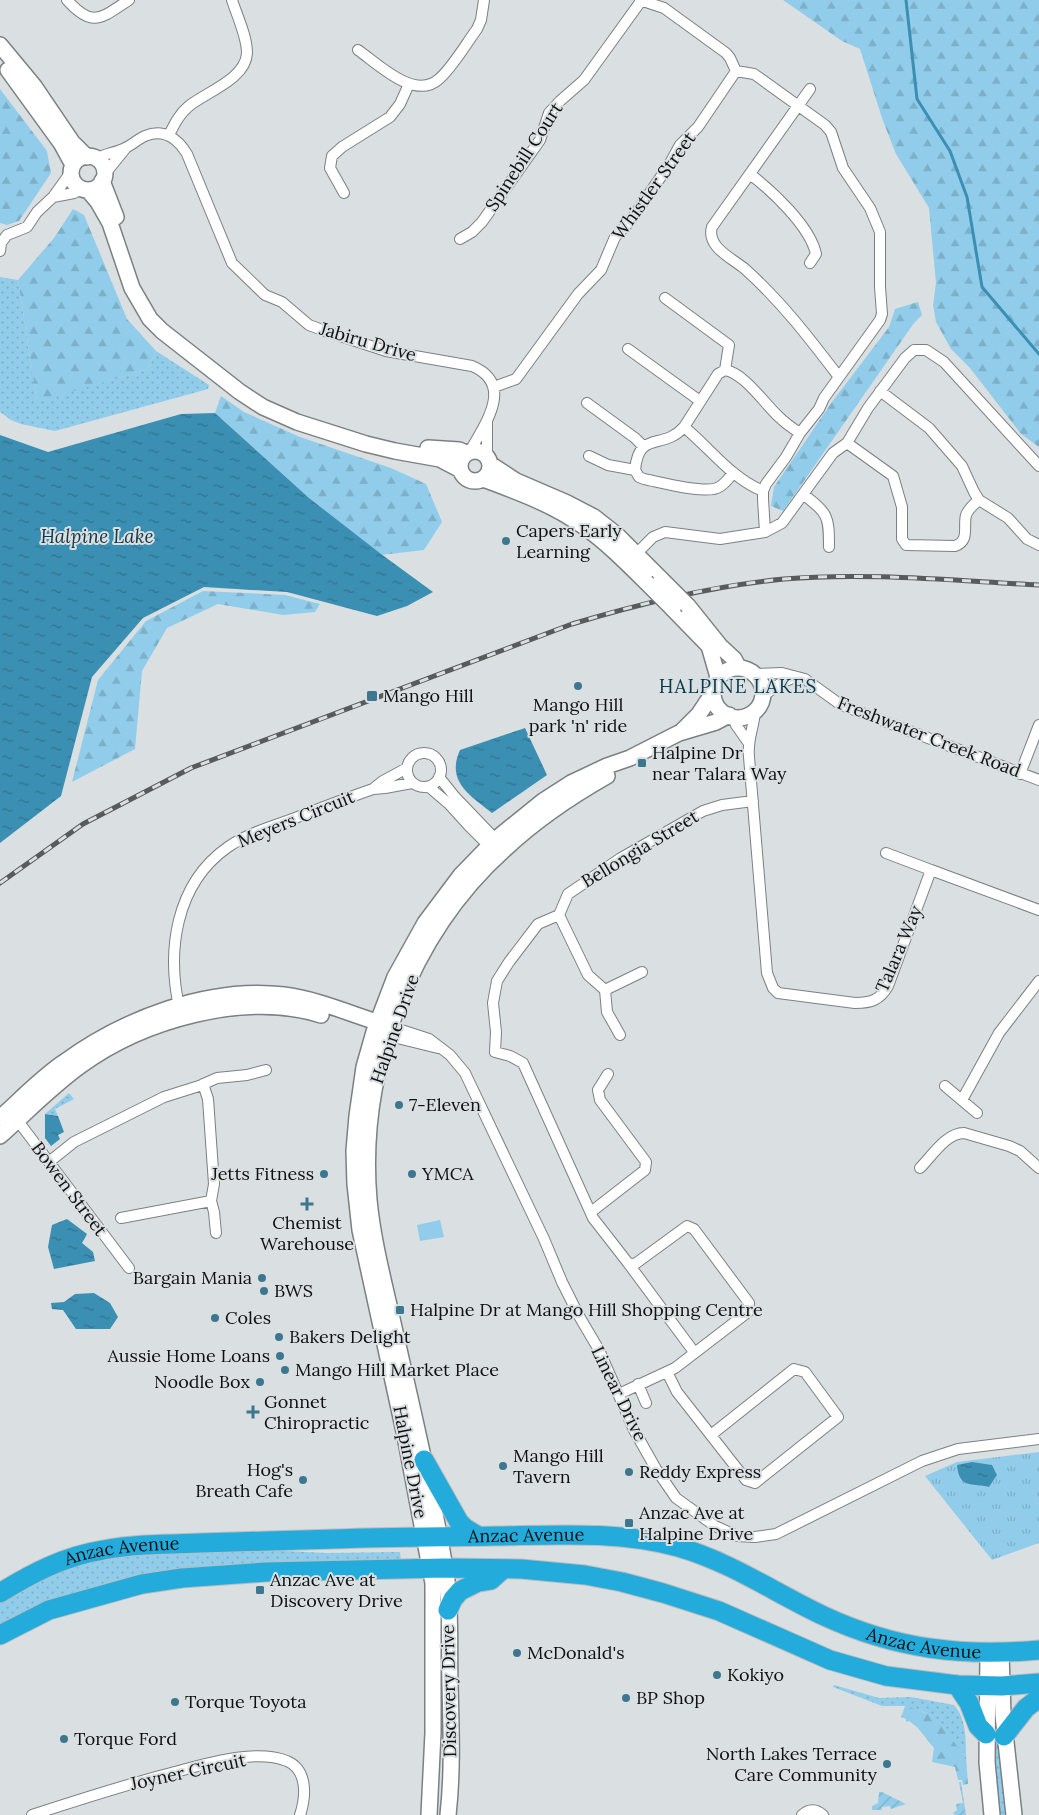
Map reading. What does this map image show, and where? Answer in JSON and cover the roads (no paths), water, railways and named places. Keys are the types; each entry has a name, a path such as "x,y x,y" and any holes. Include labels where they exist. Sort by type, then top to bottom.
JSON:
{"highway":[{"path":"424,1460 459,1522 478,1536"},
{"name":"Anzac Avenue","path":"0,1593 52,1564 84,1554 118,1547 167,1544 602,1534 654,1541 698,1554 732,1567 824,1615 864,1633 892,1642 968,1653 1039,1650"},
{"name":"Anzac Avenue","path":"0,1634 49,1610 110,1592 171,1579 238,1573 437,1568 502,1569 585,1575 642,1587 719,1611 814,1654 886,1676 957,1685 994,1686 1039,1683"},
{"path":"448,1610 453,1599 460,1591 478,1582 491,1580 502,1569"},
{"path":"957,1685 967,1698 978,1726 995,1735 1039,1698"}],"main road":[{"path":"0,44 34,86 72,142 102,166 103,178 137,281 152,308 174,332 245,386 286,410 348,430 403,444 442,450 479,451 516,481 567,503 594,518 618,536 646,582 709,646 718,678"},
{"path":"0,60 56,136 72,169 74,182 98,202 110,223 137,299 150,319 162,331 240,392 269,410 297,422 366,444 440,459 459,469"},
{"path":"72,169 76,161 91,158"},
{"path":"85,190 96,188 103,178"},
{"path":"468,452 460,460 459,469 462,475 474,481 483,479 537,500 569,517 661,578 688,606 720,646 734,659 739,668"},
{"path":"483,479 488,472 488,460"},
{"path":"739,668 754,674 760,680 763,688 761,702 755,711 741,717 731,716 718,707 713,693 718,678 724,672 739,668"},
{"name":"Halpine Drive","path":"679,733 695,719 713,693"},
{"name":"Halpine Drive","path":"432,1537 405,1436 369,1277 357,1207 354,1168 357,1116 364,1068 375,1027 394,977 425,923 456,881 497,847 543,801 571,783 607,766 630,758 679,733 731,716"},
{"name":"Halpine Drive","path":"432,1537 424,1460 375,1244 369,1199 368,1155 370,1115 375,1085 390,1031 408,985 435,933 497,847"},
{"path":"0,1136 9,1116 99,1053 180,1012 236,995 275,994 304,999 390,1031"},
{"path":"432,1537 437,1568"},
{"name":"Discovery Drive","path":"437,1568 447,1583 451,1751 448,1815"},
{"name":"Discovery Drive","path":"429,1815 432,1770 433,1583 437,1568"},
{"path":"992,1815 988,1789 995,1735 995,1653"},
{"path":"995,1735 1014,1815"}],"street":[{"path":"67,0 81,14 96,18 105,16 129,0"},
{"path":"91,158 125,149 145,136 160,133 169,135 183,112 189,106 239,72 244,63 246,48 232,0"},
{"path":"358,50 408,84 423,86 436,82 441,78 477,29 481,20 484,0"},
{"path":"640,0 664,8 726,53 736,71 754,74 825,125 831,132 842,168 870,208 880,232 882,314 880,320 770,478 763,491 765,532"},
{"name":"Spinebill Court","path":"460,239 472,232 482,222 540,140 549,113 584,80 640,0"},
{"name":"Whistler Street","path":"494,387 513,381 519,375 578,294 597,275 605,263 615,236 631,220 669,165 680,145 698,127 736,71"},
{"path":"344,193 330,168 332,156 342,147 390,116 396,110 408,84"},
{"path":"810,89 710,232 712,242 751,275 793,317 839,377"},
{"name":"Jabiru Drive","path":"169,135 181,144 187,154 232,263 265,295 282,302 316,328 386,350 472,366 488,376 494,387"},
{"path":"103,178 125,149"},
{"path":"0,251 2,236 27,227 37,212 53,197 72,169"},
{"path":"750,174 772,192 792,214 810,239 816,254 810,263"},
{"path":"53,197 85,190"},
{"path":"665,298 729,345 725,370"},
{"path":"628,349 700,401"},
{"path":"632,558 653,537 665,532 720,539 765,532 782,523 833,453 847,443 880,391 910,352 914,350 926,350 944,362 1039,466"},
{"path":"733,473 717,489 709,490 692,489 644,479 639,477 635,470 639,452 643,446 654,441 671,438 678,434 718,374 725,370 735,373 777,416 800,433"},
{"path":"468,452 487,422 493,402 494,387"},
{"path":"880,391 929,428 962,466 979,500 1008,518 1027,539 1039,545"},
{"path":"587,403 643,446"},
{"path":"487,422 488,460"},
{"path":"684,427 733,473 746,483 763,491"},
{"path":"847,443 892,476 902,507 902,539 906,546 955,546 960,544 965,536 967,514 970,508 979,500"},
{"path":"588,456 608,465 635,470"},
{"path":"803,494 819,506 826,515 829,525 829,547"},
{"name":"Freshwater Creek Road","path":"754,674 782,673 809,681 828,697 842,705 1039,780"},
{"path":"763,696 781,682 795,677"},
{"name":"Talara Way","path":"755,711 754,723 748,742 768,973 773,988 778,993 855,1003 865,1003 879,998 888,986 931,870"},
{"name":"Talara Way","path":"731,716 748,742"},
{"path":"1020,774 1039,725"},
{"path":"440,777 429,787 412,783 407,773 408,763 415,755 426,753 439,762 440,777 497,847"},
{"name":"Meyers Circuit","path":"373,789 383,781 407,768"},
{"name":"Meyers Circuit","path":"180,1012 175,978 176,927 184,900 199,874 222,851 238,841 272,827 373,789 412,783"},
{"path":"429,787 497,847"},
{"name":"Bellongia Street","path":"558,915 568,894 621,858 703,811 722,805 753,802"},
{"path":"886,853 1039,910"},
{"path":"620,1035 607,1012 605,990 588,975 558,915 538,924 497,981 492,1003 496,1032 494,1052 510,1056 523,1063 593,1218 694,1352"},
{"path":"605,990 642,972"},
{"path":"962,1100 999,1033 1039,981"},
{"name":"Linear Drive","path":"390,1031 438,1048 455,1060 469,1079 562,1282 598,1350 639,1438 656,1469 676,1498 714,1526 737,1536 755,1537 776,1534 922,1461 958,1449 1039,1439"},
{"path":"49,1162 74,1142 164,1097 217,1078 247,1075 266,1070"},
{"path":"591,1212 645,1170 646,1162 600,1100 598,1090 608,1074"},
{"path":"203,1084 208,1099 214,1184 211,1201 216,1233"},
{"path":"945,1086 977,1113"},
{"name":"Bowen Street","path":"9,1116 49,1162 129,1268"},
{"path":"920,1168 950,1137 957,1133 964,1133 1010,1146 1020,1151 1039,1168"},
{"path":"121,1218 211,1201"},
{"path":"619,1394 675,1368 748,1312 749,1303 694,1229 687,1226 635,1264 628,1263"},
{"path":"667,1372 677,1392 746,1480 755,1483 838,1417 805,1372 794,1369 711,1435"},
{"path":"638,1384 646,1403"},
{"name":"Joyner Circuit","path":"32,1815 144,1780 230,1758 251,1757 278,1759 287,1762 297,1770 301,1776 304,1790 304,1802 300,1815"},
{"path":"802,1815 811,1811 820,1812 824,1815"}],"water":[{"name":"Halpine Lake","path":"215,413 309,498 433,592 407,606 377,616 287,592 204,587 143,618 92,677 61,796 0,843 0,435 48,452 181,414"},
{"path":"525,728 547,775 492,813 468,793 458,779 456,761 460,750"},
{"path":"45,1114 58,1116 64,1132 58,1135 60,1139 51,1146 45,1138"},
{"path":"67,1219 87,1234 82,1243 93,1252 95,1261 54,1269 48,1247 52,1225"},
{"path":"94,1293 110,1303 118,1317 110,1329 76,1329 63,1310 52,1309 51,1303 64,1302 75,1294"},
{"path":"972,1462 992,1465 997,1475 989,1487 967,1483 960,1478 957,1465"}],"waterway":[{"path":"906,0 917,99 950,151 967,197 982,287 1039,354"}],"railway":[{"path":"0,883 83,824 191,768 572,624 598,616 703,591 784,579 847,576 944,579 1039,585"}],"place":[{"name":"Capers Early Learning","path":"506,541"},
{"name":"Mango Hill park 'n' ride","path":"578,686"},
{"name":"Mango Hill","path":"372,696"},
{"name":"Halpine Dr near Talara Way","path":"642,763"},
{"name":"7-Eleven","path":"399,1105"},
{"name":"Jetts Fitness","path":"324,1174"},
{"name":"YMCA","path":"412,1174"},
{"name":"Chemist Warehouse","path":"307,1204"},
{"name":"Bargain Mania","path":"262,1278"},
{"name":"BWS","path":"264,1291"},
{"name":"Halpine Dr at Mango Hill Shopping Centre","path":"400,1310"},
{"name":"Coles","path":"215,1318"},
{"name":"Bakers Delight","path":"279,1337"},
{"name":"Aussie Home Loans","path":"280,1356"},
{"name":"Mango Hill Market Place","path":"285,1370"},
{"name":"Noodle Box","path":"260,1382"},
{"name":"Gonnet Chiropractic","path":"253,1412"},
{"name":"Mango Hill Tavern","path":"503,1466"},
{"name":"Reddy Express","path":"629,1472"},
{"name":"Hog's Breath Cafe","path":"303,1480"},
{"name":"Anzac Ave at Halpine Drive","path":"629,1523"},
{"name":"Anzac Ave at Discovery Drive","path":"260,1590"},
{"name":"McDonald's","path":"517,1653"},
{"name":"Kokiyo","path":"717,1675"},
{"name":"BP Shop","path":"626,1698"},
{"name":"Torque Toyota","path":"175,1702"},
{"name":"Torque Ford","path":"64,1739"},
{"name":"North Lakes Terrace Care Community","path":"887,1764"}],"district":[{"name":"HALPINE LAKES","path":"738,686"}]}
